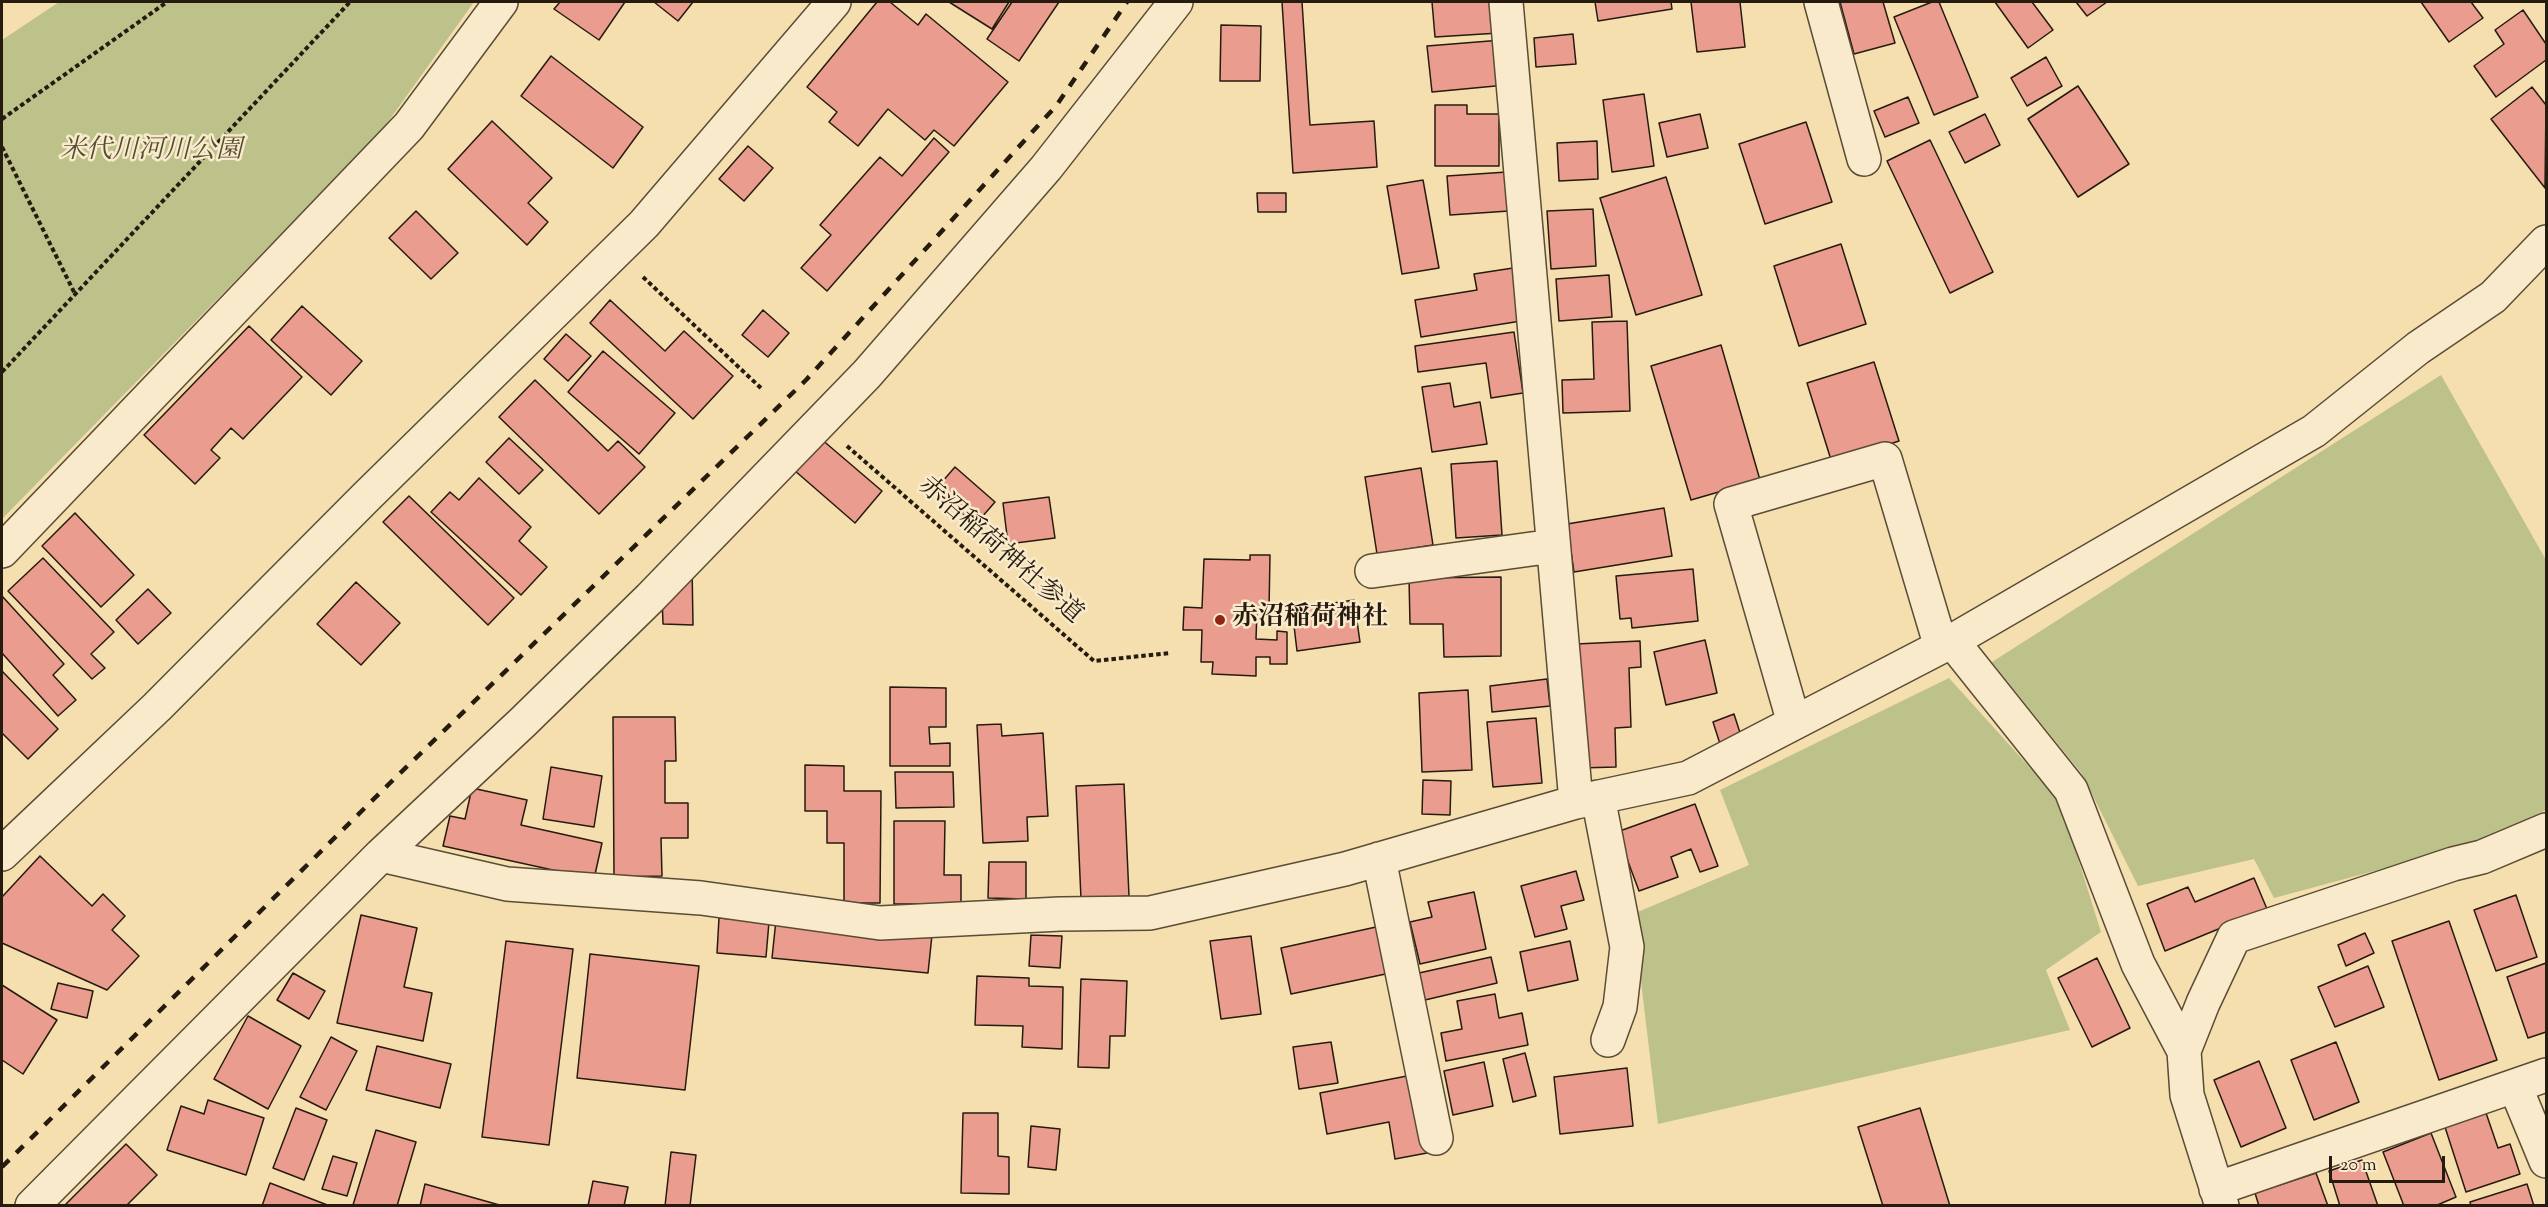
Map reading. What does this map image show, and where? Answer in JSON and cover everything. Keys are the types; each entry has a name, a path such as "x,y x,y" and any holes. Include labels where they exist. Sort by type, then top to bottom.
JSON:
{"street":[{"path":"2,551 409,126 501,2"},
{"path":"2,854 157,708 366,496 644,224 834,2"},
{"path":"32,1206 381,855 524,722 650,597 867,374 1046,168 1176,2"},
{"path":"1506,2 1553,546 1587,800 1627,947 1620,1007 1608,1040"},
{"path":"1821,2 1864,159"},
{"path":"381,855 507,884 701,898 880,924 1060,914 1150,913 1333,872 1587,800 1688,778 1947,644 2314,431 2418,348 2493,297 2547,242"},
{"path":"1794,723 1731,504 1885,459 1947,644 2071,790 2138,964 2184,1051 2187,1095 2219,1197 2547,1075"},
{"path":"1372,571 1553,546"},
{"path":"2184,1051 2203,1003 2234,937 2453,864 2482,857 2547,830"},
{"path":"1379,859 1436,1138"},
{"path":"2515,1086 2547,1161"}],"path":[{"path":"2,119 167,2"},
{"path":"2,372 350,2"},
{"path":"2,147 75,294"},
{"path":"617,251 763,390"},
{"name":"赤沼稲荷神社参道","path":"820,423 1094,661 1170,653"}],"green space":[{"name":"米代川河川公園","path":"59,2 474,2 380,133 2,519 2,40"},
{"path":"2441,375 2546,560 2546,810 2486,841 2274,898 2254,859 2138,886 2082,774 1992,662"},
{"path":"1949,678 2060,801 2101,932 2046,970 2070,1030 1658,1124 1633,914 1749,865 1720,790"}],"building":[{"path":"560,2 625,2 599,40 554,9"},
{"path":"654,2 693,2 678,21"},
{"path":"877,2 890,2 918,25 926,14 1008,82 954,146 934,130 925,140 888,109 858,146 829,122 837,112 807,87"},
{"path":"949,2 1009,2 992,29"},
{"path":"1012,2 1059,2 1019,61 987,39"},
{"path":"1282,2 1302,2 1310,125 1374,121 1377,167 1293,173"},
{"path":"1432,2 1496,2 1499,33 1435,37"},
{"path":"1595,2 1671,2 1672,9 1598,21"},
{"path":"1691,2 1740,2 1745,47 1697,52"},
{"path":"1840,2 1883,2 1895,43 1854,54"},
{"path":"1932,2 1939,2 1978,97 1934,115 1894,17"},
{"path":"1995,2 2032,2 2053,30 2028,48"},
{"path":"2076,2 2107,2 2087,16"},
{"path":"2421,2 2471,2 2483,18 2449,42"},
{"path":"2523,10 2546,44 2546,60 2496,97 2474,66 2504,44 2495,30"},
{"path":"1221,25 1261,26 1260,81 1220,81"},
{"path":"1573,34 1576,64 1536,67 1534,38"},
{"path":"1502,40 1506,85 1432,92 1427,46"},
{"path":"551,56 643,127 613,168 521,96"},
{"path":"2046,57 2062,86 2027,106 2011,78"},
{"path":"2078,86 2129,164 2078,197 2028,119"},
{"path":"2532,87 2546,105 2545,188 2491,119"},
{"path":"1644,94 1654,166 1612,172 1603,100"},
{"path":"1908,97 1919,123 1885,137 1874,111"},
{"path":"1435,105 1467,105 1467,114 1499,114 1499,166 1435,166"},
{"path":"1700,114 1708,148 1667,157 1659,123"},
{"path":"1985,114 2000,145 1965,163 1949,132"},
{"path":"492,121 552,178 528,203 548,222 527,245 448,169"},
{"path":"1806,122 1832,202 1765,224 1739,144"},
{"path":"934,138 949,152 827,291 801,268 831,235 820,225 880,157 902,176"},
{"path":"1930,140 1993,272 1950,293 1887,161"},
{"path":"1597,141 1598,179 1559,181 1557,143"},
{"path":"748,146 773,168 744,201 719,179"},
{"path":"1507,172 1509,211 1450,215 1447,176"},
{"path":"1666,177 1702,295 1636,315 1600,198"},
{"path":"1423,180 1439,268 1402,274 1387,186"},
{"path":"1257,193 1286,193 1286,212 1258,212"},
{"path":"1593,209 1596,266 1551,269 1547,211"},
{"path":"416,211 458,253 431,279 389,238"},
{"path":"1841,244 1866,324 1799,346 1774,266"},
{"path":"1513,268 1521,321 1421,337 1415,300 1477,290 1474,274"},
{"path":"1609,275 1612,317 1559,321 1556,279"},
{"path":"610,300 665,351 684,331 733,376 693,419 590,323"},
{"path":"302,306 362,361 331,395 271,340"},
{"path":"763,310 789,333 768,357 742,335"},
{"path":"1627,321 1630,411 1563,413 1562,380 1594,379 1592,322"},
{"path":"249,326 302,377 243,439 231,428 211,450 220,458 195,484 144,435"},
{"path":"1514,332 1523,393 1491,398 1486,363 1418,372 1415,346"},
{"path":"566,334 591,356 568,381 544,359"},
{"path":"1721,345 1760,480 1691,500 1651,366"},
{"path":"603,351 675,413 639,454 568,392"},
{"path":"1874,362 1899,441 1832,463 1807,383"},
{"path":"535,380 608,451 618,441 645,467 599,514 499,417"},
{"path":"1450,383 1454,407 1480,402 1487,444 1432,452 1422,387"},
{"path":"509,438 543,470 519,494 486,462"},
{"path":"820,438 882,491 855,523 794,470"},
{"path":"1497,461 1502,535 1456,538 1451,464"},
{"path":"955,467 995,502 975,525 935,490"},
{"path":"1421,468 1433,545 1377,554 1365,477"},
{"path":"479,478 531,527 519,541 547,567 521,595 431,512 450,492 459,500"},
{"path":"409,496 514,598 488,625 383,522"},
{"path":"1049,497 1055,538 1008,544 1003,503"},
{"path":"1664,508 1672,556 1574,572 1567,524"},
{"path":"75,513 134,575 101,607 42,546"},
{"name":"赤沼稲荷神社","path":"1250,555 1270,555 1269,610 1257,610 1256,639 1277,640 1277,631 1287,632 1287,664 1270,664 1270,657 1256,657 1256,676 1212,674 1213,662 1201,662 1202,630 1183,630 1184,607 1202,608 1204,559 1250,560"},
{"path":"43,558 114,632 91,654 105,668 92,679 8,591"},
{"path":"692,565 693,625 663,624 662,596"},
{"path":"1693,569 1698,621 1632,628 1631,618 1620,619 1616,576"},
{"path":"1501,577 1501,656 1444,657 1443,624 1410,624 1409,578"},
{"path":"356,582 400,623 361,665 317,624"},
{"path":"148,589 171,613 138,644 116,620"},
{"path":"2,596 64,664 53,675 76,700 58,716 2,653"},
{"path":"1354,600 1360,642 1297,651 1292,609"},
{"path":"1705,640 1717,693 1666,705 1654,652"},
{"path":"1640,641 1641,667 1629,668 1631,727 1615,728 1616,767 1580,768 1576,644"},
{"path":"2,671 58,729 28,759 2,733"},
{"path":"1547,679 1550,706 1492,712 1490,686"},
{"path":"890,687 946,688 946,727 929,727 930,744 950,743 950,766 890,766"},
{"path":"1468,690 1472,770 1422,772 1419,693"},
{"path":"1734,714 1742,739 1721,747 1713,722"},
{"path":"613,717 675,717 676,761 665,761 665,803 688,803 688,838 661,838 662,876 614,877"},
{"path":"1536,718 1542,783 1493,787 1487,722"},
{"path":"1001,724 1002,736 1043,733 1048,816 1027,817 1028,841 983,843 977,725"},
{"path":"805,765 844,766 844,791 881,791 880,903 844,903 844,843 827,843 827,811 805,811"},
{"path":"551,767 602,776 594,827 543,819"},
{"path":"895,772 953,772 954,807 896,808"},
{"path":"1423,780 1451,781 1450,815 1422,814"},
{"path":"1124,784 1129,896 1081,899 1076,786"},
{"path":"472,788 527,800 521,825 602,843 594,879 443,846 450,816 465,819"},
{"path":"1695,804 1718,866 1700,872 1691,849 1671,857 1678,877 1639,891 1617,832"},
{"path":"894,821 945,821 944,875 961,875 961,904 894,904"},
{"path":"40,856 92,906 103,894 125,916 112,930 139,956 107,990 2,943 2,897"},
{"path":"989,862 1026,862 1026,899 988,898"},
{"path":"1576,871 1584,900 1561,906 1567,929 1535,937 1521,886"},
{"path":"2254,878 2267,909 2165,951 2147,904 2188,887 2195,902"},
{"path":"1474,892 1486,949 1420,964 1410,922 1432,917 1428,902"},
{"path":"2516,895 2537,957 2496,971 2474,910"},
{"path":"361,915 417,928 404,987 432,993 423,1041 337,1023"},
{"path":"719,918 769,922 766,957 717,953"},
{"path":"776,920 932,935 928,973 772,958"},
{"path":"2449,921 2497,1060 2439,1080 2392,941"},
{"path":"1385,925 1395,972 1291,994 1281,948"},
{"path":"2365,933 2374,953 2346,966 2338,945"},
{"path":"1031,935 1062,936 1060,968 1029,966"},
{"path":"1251,936 1261,1014 1221,1019 1210,941"},
{"path":"506,941 573,949 549,1145 482,1137"},
{"path":"1570,941 1578,980 1528,991 1520,952"},
{"path":"590,954 699,966 685,1090 577,1078"},
{"path":"1491,957 1497,983 1425,1000 1419,973"},
{"path":"2097,958 2130,1028 2092,1047 2058,978"},
{"path":"2546,963 2546,1032 2528,1038 2507,977"},
{"path":"2368,966 2384,1007 2335,1027 2318,987"},
{"path":"293,973 325,991 309,1019 277,1000"},
{"path":"977,976 1029,978 1029,986 1063,987 1062,1049 1022,1047 1023,1026 975,1025"},
{"path":"1081,979 1127,981 1125,1036 1110,1036 1109,1068 1078,1067"},
{"path":"58,983 93,991 87,1018 51,1009"},
{"path":"2,985 57,1020 23,1074 2,1060"},
{"path":"1495,994 1499,1018 1522,1013 1528,1045 1446,1061 1441,1033 1462,1029 1457,1001"},
{"path":"248,1016 301,1046 268,1109 214,1079"},
{"path":"331,1037 357,1051 326,1110 300,1097"},
{"path":"1331,1042 1338,1083 1299,1089 1293,1047"},
{"path":"2336,1042 2359,1102 2314,1120 2291,1060"},
{"path":"377,1046 451,1064 440,1108 366,1090"},
{"path":"1525,1053 1536,1096 1513,1102 1503,1059"},
{"path":"2259,1061 2286,1128 2241,1147 2214,1080"},
{"path":"1484,1062 1493,1106 1453,1115 1444,1071"},
{"path":"1627,1068 1633,1126 1560,1134 1554,1077"},
{"path":"1412,1075 1427,1153 1395,1159 1389,1122 1327,1134 1320,1093"},
{"path":"208,1100 264,1118 246,1175 167,1150 181,1106 204,1114"},
{"path":"296,1108 327,1120 304,1180 273,1168"},
{"path":"1920,1108 1950,1206 1883,1206 1858,1127"},
{"path":"2485,1110 2498,1148 2510,1144 2520,1174 2466,1192 2444,1124"},
{"path":"963,1113 998,1113 998,1156 1009,1157 1009,1194 961,1193"},
{"path":"1031,1126 1060,1129 1056,1170 1028,1167"},
{"path":"376,1130 416,1142 397,1206 355,1206 353,1205"},
{"path":"2431,1133 2456,1197 2435,1206 2404,1206 2383,1152"},
{"path":"126,1144 157,1175 126,1206 64,1206"},
{"path":"671,1152 696,1155 690,1206 665,1206"},
{"path":"333,1156 357,1163 347,1196 322,1189"},
{"path":"2362,1160 2378,1206 2340,1206 2329,1171"},
{"path":"2316,1173 2328,1206 2259,1206 2255,1193"},
{"path":"593,1181 628,1187 624,1206 588,1206"},
{"path":"270,1183 330,1206 262,1206"},
{"path":"425,1184 503,1206 420,1206"},
{"path":"2527,1184 2534,1206 2471,1206 2470,1202"}],"railway":[{"path":"2,1167 390,783 806,380 1056,106 1127,2"}],"place":[{"name":"赤沼稲荷神社","path":"1220,620"}]}
